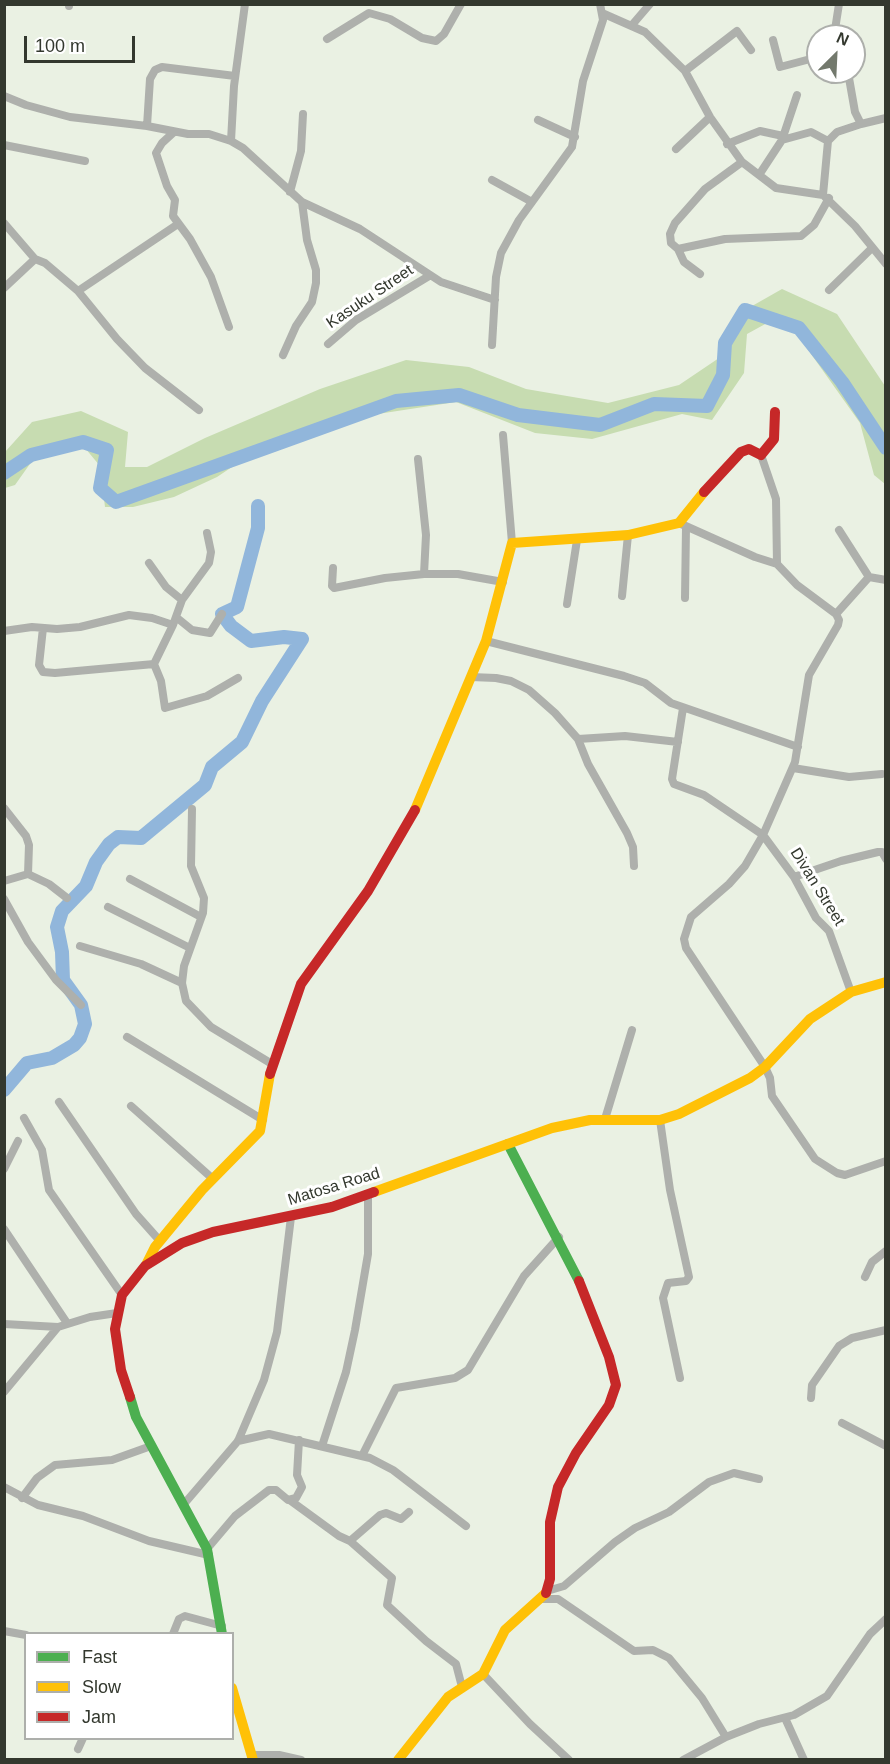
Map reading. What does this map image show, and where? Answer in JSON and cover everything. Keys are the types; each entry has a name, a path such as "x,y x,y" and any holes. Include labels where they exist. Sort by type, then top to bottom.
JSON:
{"street":[{"path":"231,141 235,76 245,4"},
{"path":"327,39 369,13 390,18 422,38 436,41 444,34 461,4"},
{"path":"632,25 650,4"},
{"path":"836,24 839,4"},
{"path":"492,345 501,253 519,220 572,147 583,81 599,39 601,9 645,32 685,71 710,117 742,162 776,188 826,197 855,226 885,264"},
{"path":"685,71 737,31 751,50"},
{"path":"772,40 780,67 806,60"},
{"path":"147,126 150,79 155,70 162,67 235,76"},
{"path":"850,84 855,111 861,124"},
{"path":"759,176 783,138 797,95"},
{"path":"4,96 54,114 90,121 147,126 174,132 209,134 231,141 243,148 302,202 360,229 429,276 495,300"},
{"path":"290,192 301,151 303,114"},
{"path":"676,149 710,117"},
{"path":"678,249 725,239 801,236 814,225 826,197 828,141 837,132 885,118"},
{"path":"538,120 575,137"},
{"path":"727,144 760,131 783,138 811,132 828,141"},
{"path":"174,132 162,143 156,153 167,186 176,200 173,216 190,239 211,277 229,327"},
{"path":"4,145 85,161"},
{"path":"700,274 688,267 669,238 675,223 705,189 742,162"},
{"path":"492,180 532,202"},
{"path":"283,355 296,326 312,302 316,283 316,270 307,240 302,202"},
{"path":"4,223 35,259 45,262 78,291 117,339 145,368 199,410"},
{"path":"78,291 178,224"},
{"path":"829,290 872,248"},
{"path":"4,288 35,259"},
{"name":"Kasuku Street","path":"328,344 356,321 429,276"},
{"path":"761,455 774,439 775,412"},
{"path":"145,1266 160,1241 213,1179 253,1141 263,1120 272,1064 301,984 368,891 408,825 486,641 503,582 512,543 503,435"},
{"path":"685,598 682,525 697,499 741,452 749,449 761,455 776,499 777,564"},
{"path":"418,459 426,535 424,574"},
{"path":"512,543 543,539 577,540 628,535 682,525 755,557 777,564 797,585 836,614 839,620 838,625 809,675 793,768 763,835 745,866 729,885 691,917 684,939 686,948 765,1067 770,1078 772,1096 819,1163 837,1173 845,1174 885,1161"},
{"path":"839,530 869,577 885,580"},
{"path":"207,533 211,552 209,563 182,600 154,664 161,681 165,708 207,696 238,678"},
{"path":"622,596 628,535"},
{"path":"567,604 577,540"},
{"path":"149,563 166,587 182,600"},
{"path":"333,568 332,586 334,588 376,579 424,574 458,574 503,582"},
{"path":"836,614 869,577"},
{"path":"4,631 80,627 129,615 174,621 192,630 210,633 222,614"},
{"path":"44,628 39,665 43,672 55,673 154,664"},
{"path":"486,641 645,683 671,703 798,747"},
{"path":"471,677 496,678 529,690 555,713 578,739 588,764 627,833 633,847 634,866"},
{"path":"578,739 626,736 678,742 683,708"},
{"name":"Divan Street","path":"678,742 672,779 674,784 704,795 763,835 794,877 816,918 829,931 851,992"},
{"path":"793,768 849,777 882,774"},
{"path":"4,808 26,836 29,845 28,874"},
{"path":"192,808 191,866 204,897 201,917 190,948 182,983 186,1001 211,1027 272,1064"},
{"path":"794,877 841,861 878,852 882,852 885,859"},
{"path":"4,881 28,874 49,884 67,898"},
{"path":"130,879 201,917"},
{"path":"4,899 28,942 56,980 81,1005"},
{"path":"108,907 190,948"},
{"path":"80,946 141,964 182,983"},
{"name":"Matosa Road","path":"222,1630 208,1552 136,1417 121,1370 115,1329 117,1313 122,1295 145,1266 182,1243 213,1232 291,1217 368,1195 552,1128 605,1119 660,1120 679,1114 730,1090 765,1067 810,1019 851,992 885,982"},
{"path":"605,1119 632,1030"},
{"path":"127,1037 263,1120"},
{"path":"59,1102 136,1214 160,1241"},
{"path":"131,1106 213,1179"},
{"path":"24,1118 42,1150 49,1190 122,1295"},
{"path":"660,1120 670,1190 689,1277 686,1281 668,1283 663,1298 680,1378"},
{"path":"4,1169 18,1141"},
{"path":"508,1144 559,1237 579,1280 609,1357 616,1385 609,1405 576,1452 558,1487 550,1522 545,1595"},
{"path":"322,1446 346,1372 355,1330 368,1254 368,1195"},
{"path":"184,1504 238,1442 272,1359 291,1217"},
{"path":"4,1229 63,1325"},
{"path":"362,1456 396,1388 455,1378 468,1370 524,1276 559,1237"},
{"path":"866,1277 872,1262 885,1251"},
{"path":"4,1324 63,1325 117,1313"},
{"path":"4,1392 63,1325"},
{"path":"811,1398 812,1385 839,1346 852,1338 885,1330"},
{"path":"842,1423 885,1446"},
{"path":"238,1442 269,1434 362,1456 393,1470 466,1526"},
{"path":"291,1501 296,1498 302,1487 297,1475 299,1440"},
{"path":"22,1498 37,1478 55,1466 112,1460 151,1446"},
{"path":"398,1760 448,1697 483,1674 505,1630 545,1595 564,1586 615,1542 636,1528 669,1512 709,1482 734,1473 759,1479"},
{"path":"4,1488 22,1498 83,1516 149,1541 208,1552 235,1516 269,1490 276,1490 339,1536 350,1541 392,1578 387,1605 426,1641 456,1664 462,1687"},
{"path":"350,1541 380,1515 386,1514 401,1519 409,1512"},
{"path":"545,1595 558,1599 634,1652 653,1650 669,1658 702,1698 726,1737"},
{"path":"174,1632 179,1619 185,1616 222,1630"},
{"path":"683,1760 726,1737 807,1710 827,1696 870,1634 885,1619"},
{"path":"5,1631 24,1635"},
{"path":"483,1674 530,1724 569,1760"},
{"path":"234,1695 253,1757 279,1755 301,1760"},
{"path":"785,1718 804,1760"},
{"path":"78,1749 82,1740"}],"green space":[{"path":"782,289 837,314 885,386 885,484 874,475 860,423 799,337 778,317 747,334 744,373 712,420 682,414 592,439 535,433 456,402 345,419 259,449 217,477 174,497 133,507 105,507 100,466 80,442 32,461 15,485 5,488 5,452 32,422 81,411 128,432 125,467 147,467 205,438 320,389 406,360 469,367 526,389 608,403 679,385 719,358 738,314"}],"waterway":[{"path":"4,473 31,455 83,442 107,450 100,488 116,502 396,401 459,395 518,415 600,425 654,404 707,406 723,375 725,343 745,310 799,328 842,382 886,448"},
{"path":"4,1090 27,1063 52,1058 74,1045 80,1038 85,1024 81,1005 63,980 62,952 57,927 62,911 86,886 96,862 109,844 118,837 141,838 205,785 212,767 242,742 262,701 302,639 284,637 251,641 231,626 222,614 237,607 258,528 258,506"}],"traffic: fast":[{"path":"508,1144 579,1281"},
{"path":"130,1397 136,1417 207,1549 222,1632"}],"traffic: slow":[{"path":"415,810 486,641 512,543 628,535 679,523 704,492"},
{"path":"374,1192 552,1128 590,1120 660,1120 679,1114 750,1078 765,1067 810,1019 851,992 886,982"},
{"path":"147,1263 155,1247 202,1190 260,1131 270,1074"},
{"path":"398,1760 448,1697 483,1674 505,1630 546,1593"},
{"path":"234,1695 253,1760"}],"traffic: jam":[{"path":"704,492 741,452 749,449 761,455 774,439 775,412"},
{"path":"270,1074 301,984 368,891 415,810"},
{"path":"130,1397 121,1370 115,1329 122,1295 145,1266 182,1243 213,1232 332,1207 374,1192"},
{"path":"546,1593 550,1579 550,1522 558,1487 576,1453 609,1405 616,1385 609,1357 579,1281"}]}
